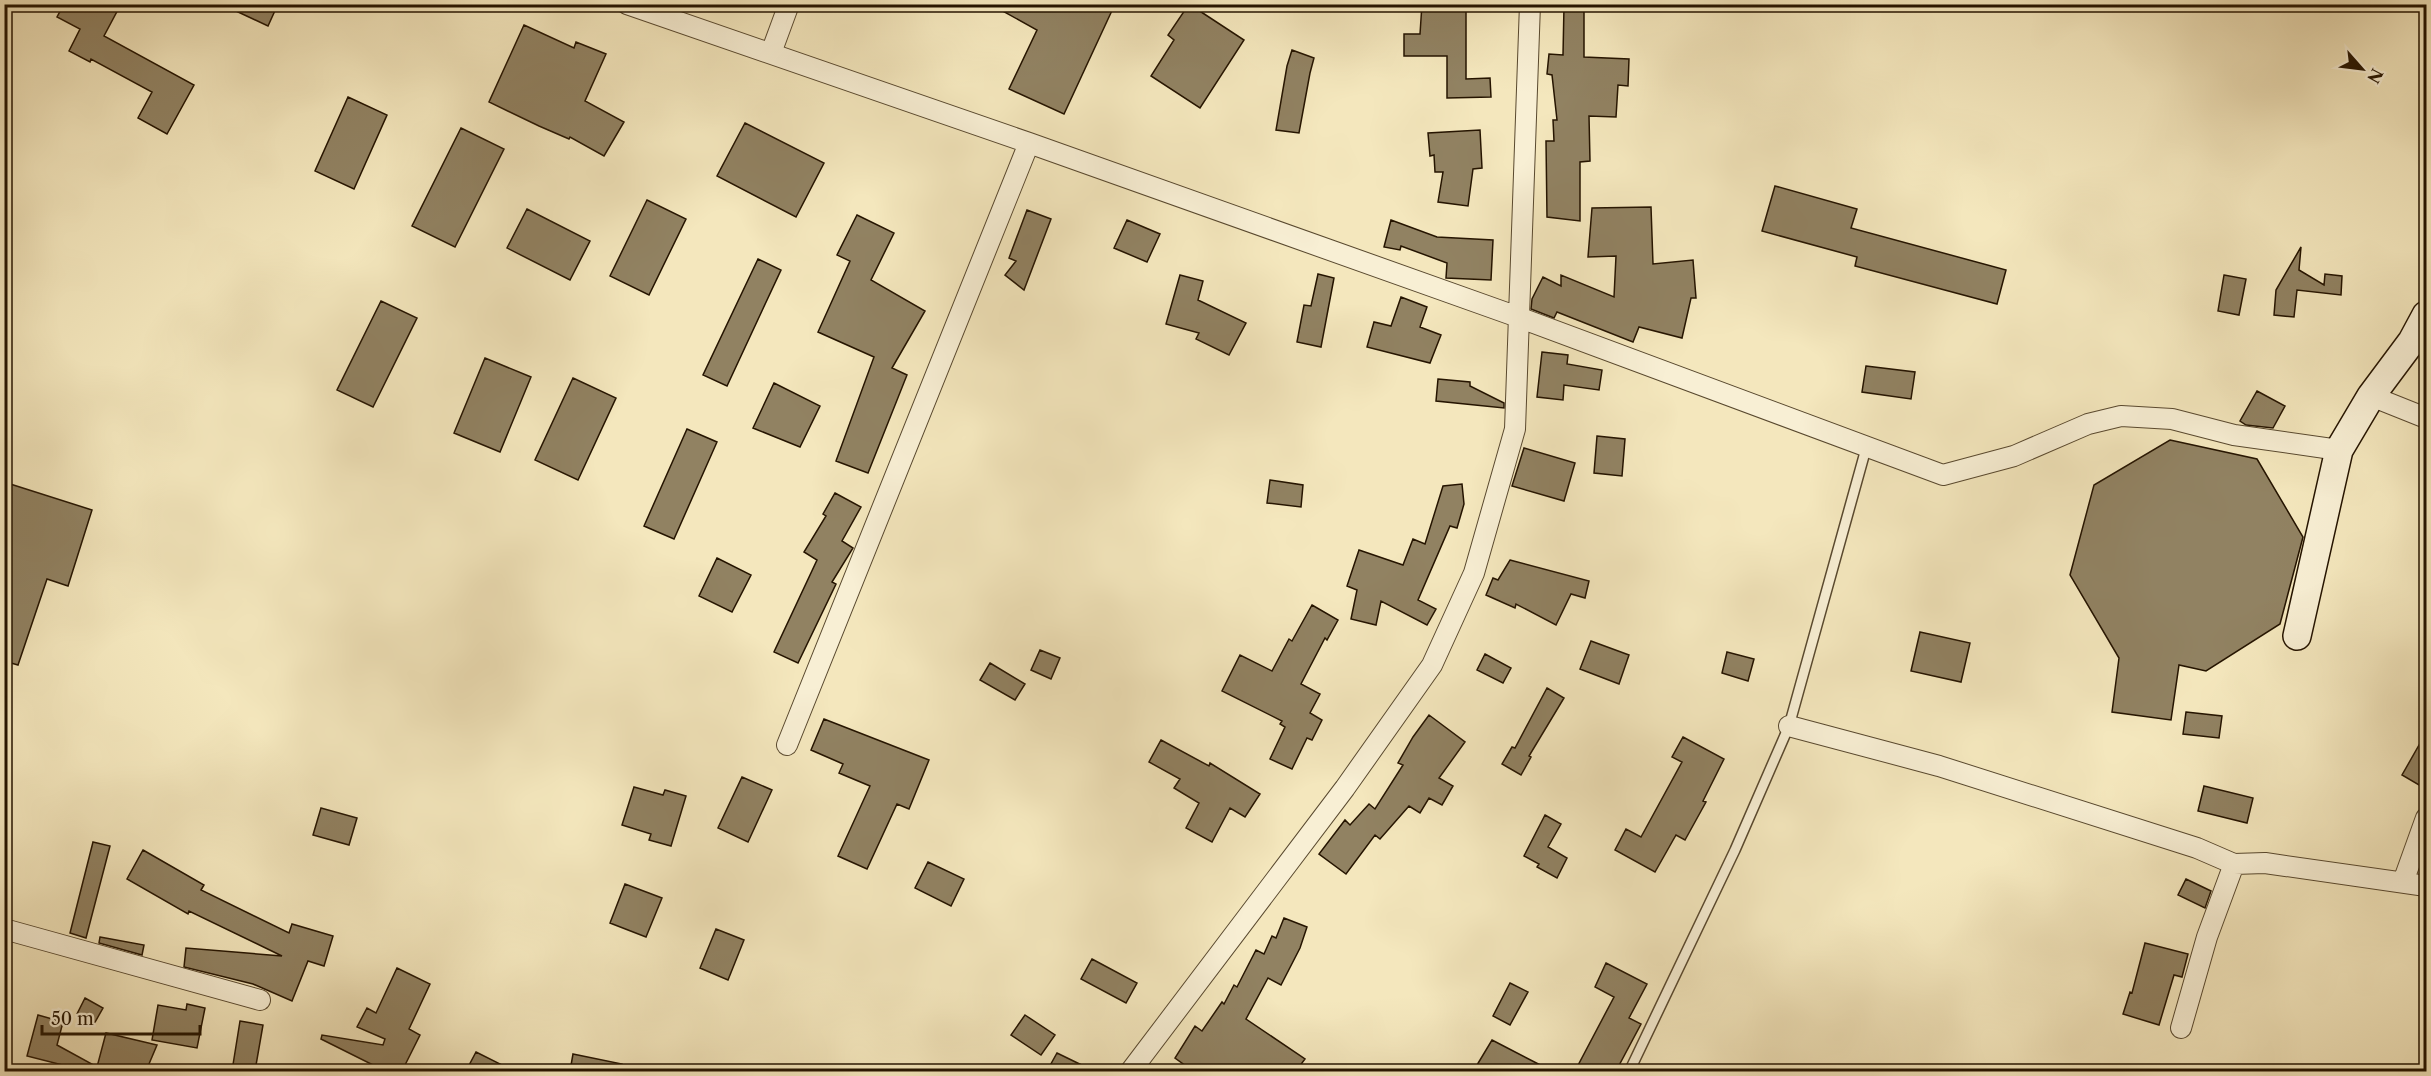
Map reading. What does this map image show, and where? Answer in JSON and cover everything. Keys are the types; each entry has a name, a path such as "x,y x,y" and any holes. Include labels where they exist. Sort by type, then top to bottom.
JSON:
{"street":[{"path":"627,4 1029,143 1518,317 1943,475 2014,456 2088,424 2121,416 2172,419 2234,435 2339,450"},
{"path":"771,53 789,4"},
{"path":"1130,1071 1345,788 1432,665 1474,573 1515,429 1530,4"},
{"path":"787,745 1029,143"},
{"path":"2297,636 2339,450 2371,396 2412,341 2427,315"},
{"path":"2371,396 2427,418"},
{"path":"1789,726 1939,766 2197,848 2234,864 2265,863 2427,886"},
{"path":"2403,882 2427,818"},
{"path":"2181,1028 2207,937 2234,864"},
{"path":"4,929 260,1000"}],"lane":[{"path":"1629,1071 1735,850 1789,726 1867,445"}],"building":[{"path":"64,4 121,4 104,36 194,85 167,134 138,118 152,92 91,59 90,62 69,51 80,29 57,17"},
{"path":"221,4 278,4 268,26"},
{"path":"990,4 1115,4 1064,114 1009,89 1037,30"},
{"path":"1189,4 1244,40 1200,108 1151,76 1174,40 1168,35"},
{"path":"1422,4 1466,4 1466,79 1490,78 1491,97 1447,98 1447,56 1404,56 1404,34 1420,34"},
{"path":"1564,6 1584,6 1584,57 1629,59 1628,86 1618,85 1616,117 1589,116 1590,161 1580,162 1580,221 1547,217 1546,141 1554,141 1553,120 1557,120 1552,75 1547,74 1549,54 1563,55"},
{"path":"524,25 574,48 576,42 606,54 585,101 624,122 604,156 570,137 569,139 489,102"},
{"path":"1292,50 1314,58 1299,133 1276,130"},
{"path":"348,97 387,115 354,189 315,171"},
{"path":"745,123 824,163 796,217 717,176"},
{"path":"461,128 504,149 455,247 412,226"},
{"path":"1480,130 1482,168 1473,169 1468,206 1438,202 1443,172 1435,172 1434,155 1430,156 1428,133"},
{"path":"1775,186 1857,209 1851,228 2006,270 1997,304 1855,266 1857,257 1762,231"},
{"path":"647,200 686,219 649,295 610,276"},
{"path":"1651,207 1653,264 1693,260 1696,298 1691,298 1682,338 1639,327 1633,342 1557,312 1554,318 1531,309 1532,299 1543,277 1561,286 1561,275 1614,297 1616,256 1588,257 1592,208"},
{"path":"527,209 590,241 570,280 507,248"},
{"path":"1027,210 1051,219 1024,290 1005,275 1016,261 1009,258"},
{"path":"857,215 894,233 871,280 925,311 892,368 907,375 868,473 836,461 874,357 818,332 850,261 837,255"},
{"path":"1127,220 1160,234 1147,262 1114,248"},
{"path":"1391,220 1437,237 1493,240 1491,280 1446,278 1447,263 1401,246 1400,250 1384,247"},
{"path":"2301,247 2299,270 2324,285 2325,274 2342,276 2341,295 2297,290 2294,317 2274,315 2276,290"},
{"path":"758,259 781,270 727,386 703,375"},
{"path":"1318,274 1334,278 1321,347 1297,342 1304,305 1311,306"},
{"path":"1180,275 1203,281 1198,300 1246,323 1229,355 1196,339 1199,333 1166,324"},
{"path":"2224,275 2246,279 2239,315 2218,311"},
{"path":"1401,297 1427,307 1420,327 1441,335 1430,363 1367,347 1374,322 1391,326"},
{"path":"381,301 417,318 373,407 337,390"},
{"path":"1542,352 1568,355 1567,364 1602,370 1599,390 1564,385 1563,400 1537,397"},
{"path":"485,358 531,377 500,452 454,433"},
{"path":"1866,366 1915,372 1911,399 1862,392"},
{"path":"573,378 616,398 578,480 535,460"},
{"path":"1438,379 1470,382 1470,386 1504,403 1504,408 1436,401"},
{"path":"774,383 820,406 800,447 753,428"},
{"path":"2257,391 2285,406 2273,428 2246,425 2240,421"},
{"path":"687,429 717,442 674,539 644,526"},
{"path":"1597,436 1625,439 1622,476 1594,473"},
{"path":"2170,440 2257,459 2303,537 2280,624 2206,671 2179,665 2171,720 2112,712 2119,658 2070,575 2094,485"},
{"path":"1524,448 1575,463 1564,501 1512,486"},
{"path":"1270,480 1303,485 1301,507 1267,503"},
{"path":"4,482 92,510 68,586 47,579 18,665 4,661"},
{"path":"1462,484 1464,504 1457,528 1450,526 1418,600 1436,609 1427,625 1381,601 1376,625 1351,619 1357,590 1347,586 1359,550 1403,565 1413,539 1425,544 1443,486"},
{"path":"835,493 861,507 842,541 853,548 832,582 836,584 798,663 774,652 817,560 804,552 826,516 823,514"},
{"path":"717,558 751,575 732,612 699,596"},
{"path":"1510,560 1589,581 1585,598 1571,594 1556,625 1516,604 1515,608 1486,595 1493,578 1498,580"},
{"path":"1312,605 1338,620 1327,640 1325,638 1301,684 1320,694 1310,713 1322,720 1312,740 1307,738 1292,769 1270,759 1285,727 1280,724 1282,721 1222,691 1240,655 1272,671 1289,639 1292,641"},
{"path":"1920,632 1970,643 1961,682 1911,671"},
{"path":"1591,641 1629,655 1619,684 1580,669"},
{"path":"1040,650 1060,658 1051,679 1031,670"},
{"path":"1727,652 1754,659 1748,681 1722,673"},
{"path":"1485,654 1511,668 1503,683 1477,670"},
{"path":"990,663 1025,684 1015,700 980,680"},
{"path":"1547,688 1564,698 1529,756 1531,757 1521,775 1502,764 1512,747 1515,748"},
{"path":"2186,712 2222,716 2219,738 2183,734"},
{"path":"1429,715 1465,742 1439,778 1453,786 1442,805 1429,798 1420,813 1409,806 1380,839 1375,835 1346,874 1319,854 1345,820 1350,825 1369,804 1375,809 1403,765 1398,763"},
{"path":"824,719 929,760 909,809 897,804 867,869 838,856 870,786 839,773 843,764 811,750"},
{"path":"2427,731 2427,771 2419,785 2402,775"},
{"path":"1683,737 1724,759 1703,801 1706,802 1685,840 1676,835 1655,872 1615,850 1626,829 1641,837 1682,762 1672,757"},
{"path":"1161,740 1209,766 1210,763 1260,794 1245,817 1230,808 1212,842 1186,828 1199,803 1174,788 1180,779 1149,762"},
{"path":"742,777 772,790 748,842 718,828"},
{"path":"2204,786 2253,798 2247,823 2198,811"},
{"path":"634,787 663,795 665,790 686,796 671,846 649,840 651,834 622,825"},
{"path":"321,808 357,818 349,845 313,835"},
{"path":"1545,815 1561,824 1548,847 1567,858 1557,878 1537,867 1539,864 1524,856"},
{"path":"93,842 110,846 86,938 70,933"},
{"path":"143,850 204,885 201,890 289,933 292,924 333,936 324,966 308,961 292,1001 253,984 184,967 186,948 282,956 189,911 188,914 127,879"},
{"path":"928,862 964,879 951,906 915,888"},
{"path":"2186,879 2211,891 2205,908 2178,895"},
{"path":"625,884 662,898 646,937 610,923"},
{"path":"1284,918 1307,927 1300,948 1281,985 1268,978 1246,1019 1305,1059 1296,1071 1193,1071 1175,1058 1195,1026 1202,1031 1222,1002 1224,1004 1234,985 1237,987 1256,950 1264,954 1272,936 1276,938"},
{"path":"716,929 744,940 728,980 700,968"},
{"path":"100,937 144,945 142,955 99,943"},
{"path":"2145,943 2188,954 2182,977 2174,975 2159,1025 2123,1014 2130,992 2132,993"},
{"path":"1092,959 1137,983 1126,1003 1081,979"},
{"path":"1606,963 1647,984 1629,1018 1641,1024 1616,1071 1575,1071 1614,997 1595,987"},
{"path":"397,968 430,984 409,1029 420,1035 402,1071 385,1071 321,1039 322,1035 383,1045 385,1039 357,1027 367,1008 376,1013"},
{"path":"1510,983 1528,992 1510,1025 1493,1016"},
{"path":"85,998 103,1008 94,1024 77,1014"},
{"path":"187,1004 205,1008 197,1048 152,1040 158,1005 186,1010"},
{"path":"38,1015 63,1022 57,1045 97,1067 106,1033 157,1045 146,1071 86,1071 27,1056"},
{"path":"1025,1015 1055,1035 1041,1055 1011,1035"},
{"path":"240,1021 263,1025 255,1071 232,1071"},
{"path":"1492,1040 1552,1071 1491,1071 1477,1065"},
{"path":"476,1052 514,1071 466,1071"},
{"path":"1057,1053 1094,1071 1047,1071"},
{"path":"573,1054 622,1064 621,1071 570,1071"}]}
